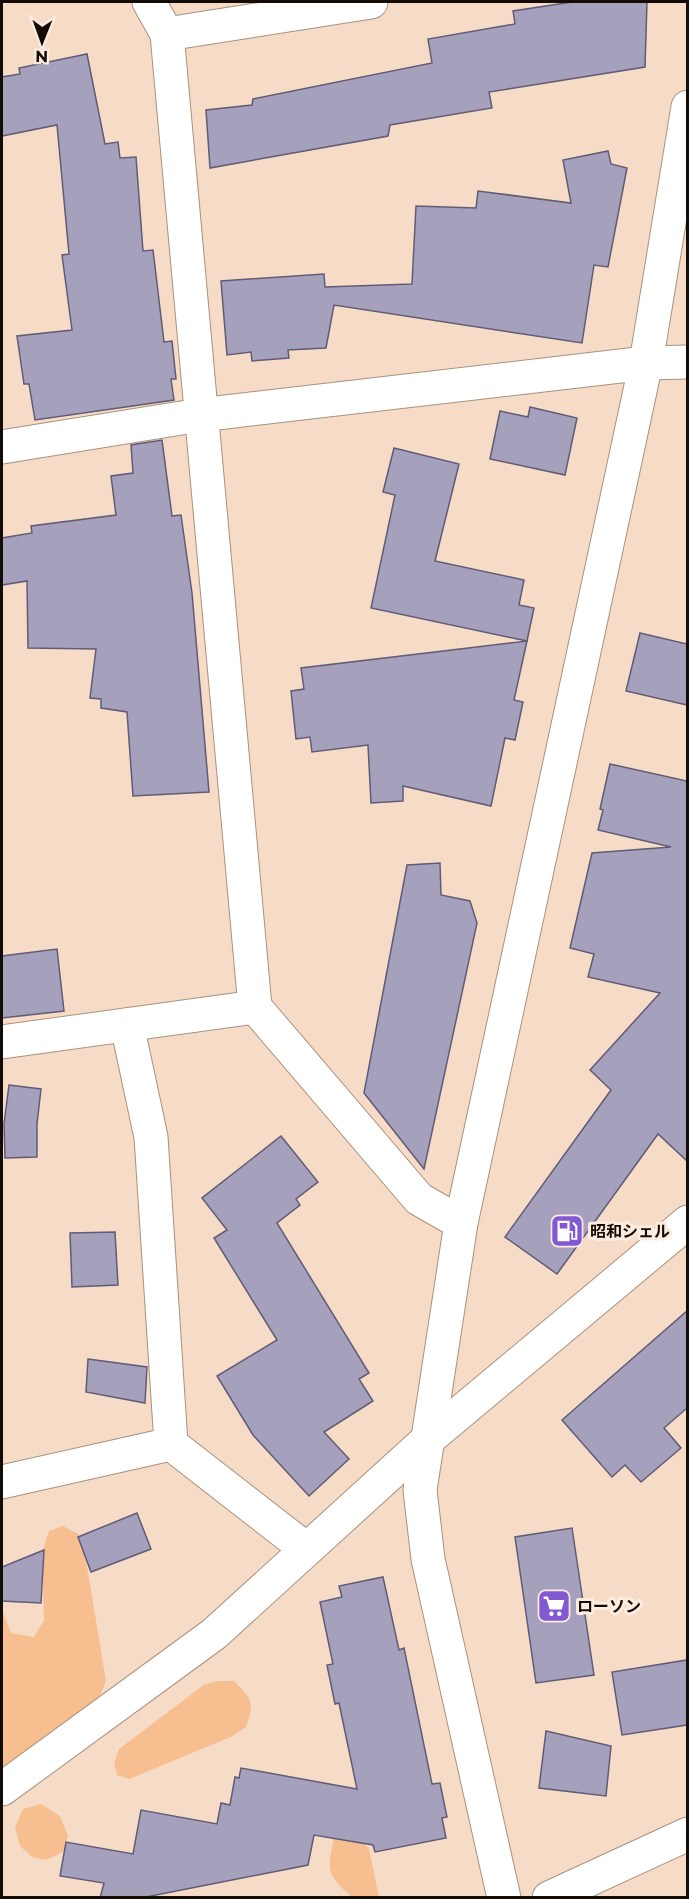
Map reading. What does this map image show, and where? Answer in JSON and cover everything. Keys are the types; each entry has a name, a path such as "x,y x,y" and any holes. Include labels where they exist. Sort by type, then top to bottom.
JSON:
{"street":[{"path":"148,2 167,34 255,1007 420,1199 461,1223"},
{"path":"167,34 371,2"},
{"path":"504,1898 428,1559 420,1490 461,1223 646,363 687,107"},
{"path":"2,447 201,415 646,363 687,362"},
{"path":"2,1042 255,1007"},
{"path":"128,1025 151,1137 171,1444 306,1549"},
{"path":"2,1789 214,1634 426,1441 687,1222"},
{"path":"2,1482 171,1444"},
{"path":"549,1898 687,1834"}],"shaded area":[{"path":"63,1526 78,1534 85,1554 106,1681 99,1697 85,1711 2,1772 2,1610 11,1633 34,1637 44,1620 42,1552 49,1531"},
{"path":"234,1681 245,1692 251,1706 246,1727 231,1737 129,1779 117,1775 114,1763 119,1749 205,1684"},
{"path":"41,1804 60,1816 68,1836 63,1852 46,1860 32,1857 20,1846 15,1827 23,1809"},
{"path":"355,1833 369,1849 379,1897 352,1897 333,1877 330,1857 334,1838"}],"building":[{"path":"572,2 647,2 645,67 489,92 492,108 390,125 388,136 210,168 206,110 252,105 253,99 432,63 428,39 515,24 513,11"},
{"path":"87,54 105,144 118,142 120,158 136,157 143,251 153,250 164,342 172,341 176,379 171,379 174,400 35,420 29,384 24,384 17,336 72,330 62,255 69,254 57,125 2,136 2,77 20,74 19,68"},
{"path":"608,151 611,164 627,168 608,267 594,265 582,343 334,305 326,348 288,350 289,358 252,361 251,352 227,355 221,281 324,274 325,287 412,284 416,206 476,208 478,191 571,203 563,160"},
{"path":"530,407 577,418 565,475 490,459 500,411 528,417"},
{"path":"162,440 172,516 181,515 192,593 209,792 133,796 127,712 101,708 101,699 90,698 96,649 28,648 27,581 2,585 2,538 32,533 31,526 116,515 111,476 133,473 131,445"},
{"path":"394,448 459,464 435,561 524,580 519,605 534,608 527,641 371,608 395,495 383,492"},
{"path":"640,633 687,644 687,705 626,691"},
{"path":"527,641 514,700 523,702 515,740 505,738 491,806 403,786 403,801 371,803 368,745 312,752 310,737 296,739 291,691 304,689 301,668"},
{"path":"610,764 687,781 687,1161 658,1134 557,1274 505,1237 611,1090 590,1070 660,993 588,977 594,954 570,948 592,853 671,847 598,830"},
{"path":"440,863 441,895 470,901 477,923 424,1169 364,1093 407,865"},
{"path":"57,949 64,1011 2,1018 2,956"},
{"path":"9,1085 41,1089 37,1124 37,1157 5,1158 4,1124"},
{"path":"281,1136 318,1182 296,1199 300,1205 277,1223 369,1373 359,1379 373,1401 324,1432 349,1459 309,1496 253,1435 217,1376 277,1340 214,1238 227,1230 202,1198"},
{"path":"115,1232 118,1285 72,1287 70,1233"},
{"path":"687,1311 687,1408 664,1428 681,1448 641,1482 625,1465 612,1477 562,1420"},
{"path":"88,1359 147,1367 145,1403 86,1392"},
{"path":"137,1513 151,1549 91,1572 78,1537"},
{"name":"ローソン","path":"572,1528 594,1675 536,1683 515,1537"},
{"path":"44,1550 41,1603 2,1601 2,1567"},
{"path":"383,1577 399,1650 404,1648 432,1784 440,1783 447,1817 442,1818 446,1838 375,1852 373,1845 314,1835 308,1865 141,1898 100,1898 104,1883 60,1876 66,1842 133,1854 141,1810 217,1824 221,1803 230,1805 235,1777 239,1778 241,1768 357,1789 339,1703 335,1704 327,1665 333,1664 320,1602 342,1597 339,1586"},
{"path":"687,1660 687,1725 622,1735 612,1672"},
{"path":"546,1731 611,1746 606,1796 539,1788"}],"place":[{"name":"昭和シェル","path":"567,1231"},
{"name":"ローソン","path":"554,1606"}]}
